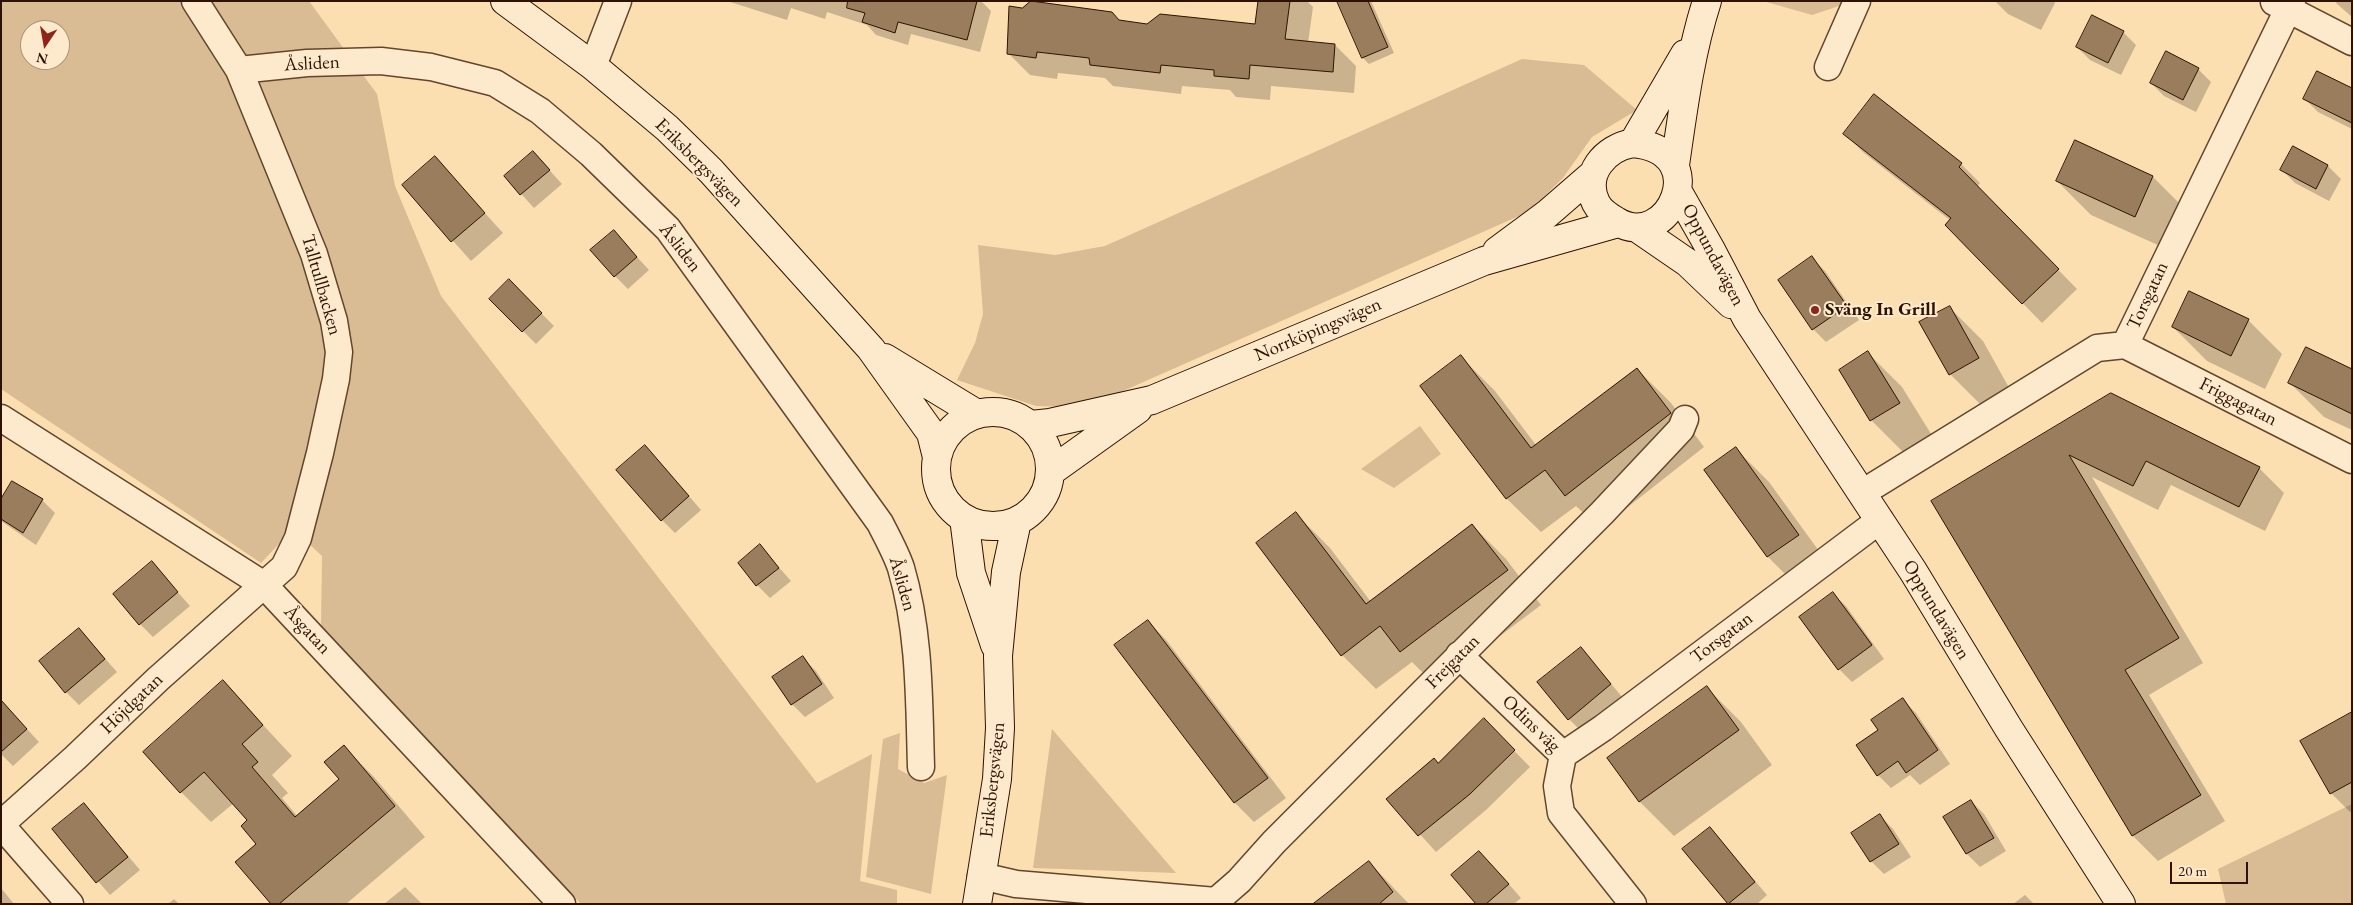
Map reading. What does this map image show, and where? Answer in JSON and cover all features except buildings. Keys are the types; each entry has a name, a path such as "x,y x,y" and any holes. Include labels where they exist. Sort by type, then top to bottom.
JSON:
{"main road":[{"name":"Eriksbergsvägen","path":"505,1 593,66 666,128 712,171 871,349 931,433 937,457"},
{"path":"1675,165 1656,148 1633,143 1619,146 1607,153 1592,175 1592,192 1597,205 1628,225 1655,222 1664,216 1672,205 1678,192 1675,165 1683,106 1698,31 1707,1"},
{"path":"1633,143 1698,31"},
{"name":"Norrköpingsvägen","path":"1484,261 1547,214 1592,175"},
{"name":"Oppundavägen","path":"1678,192 1747,319 1880,520 2009,729 2121,904"},
{"name":"Norrköpingsvägen","path":"1031,425 1050,423 1152,400 1484,261 1628,225"},
{"name":"Oppundavägen","path":"1628,225 1688,263 1747,319"},
{"name":"Eriksbergsvägen","path":"871,349 977,414"},
{"name":"Norrköpingsvägen","path":"1050,472 1152,400"},
{"path":"977,414 1006,414 1031,425 1046,448 1050,458 1050,472 1046,488 1037,504 1016,521 992,525 964,518 948,502 938,484 936,472 937,457 942,441 949,432 977,414"},
{"name":"Eriksbergsvägen","path":"964,518 971,573 998,656"},
{"name":"Eriksbergsvägen","path":"977,904 997,779 1000,728 998,656 1006,572 1016,521"}],"street":[{"path":"195,1 239,70"},
{"path":"593,66 618,1"},
{"path":"1828,67 1857,1"},
{"path":"2285,4 2352,42"},
{"name":"Torsgatan","path":"1862,493 2097,348 2125,345 2285,4"},
{"name":"Åsliden","path":"239,70 307,63 380,61 431,67 494,83 540,111 591,154 668,229 880,523 900,567 912,620 918,667 921,767"},
{"name":"Talltullbacken","path":"239,70 314,254 334,321 339,352 332,398 298,538 284,567 264,585"},
{"name":"Friggagatan","path":"2125,345 2352,460"},
{"name":"Åsgatan","path":"1,418 264,585 562,904"},
{"name":"Frejgatan","path":"1217,902 1459,655 1602,513 1681,429 1685,419"},
{"name":"Torsgatan","path":"1563,755 1603,728 1880,520"},
{"name":"Höjdgatan","path":"1,825 158,679 264,585"},
{"name":"Odins väg","path":"1459,655 1563,755 1558,786 1561,813 1633,904"},
{"path":"1,825 70,904"},
{"path":"981,876 1033,886 1217,902"}],"shaded area":[{"path":"1,1 309,1 377,94 395,186 441,296 817,783 872,754 860,881 897,890 897,904 581,904 321,628 322,556 293,529 261,563 1,389"},
{"path":"1763,1 1849,1 1848,3 1812,15"},
{"path":"1522,59 1584,65 1637,110 1592,137 1563,178 1528,212 1105,399 1070,407 1036,406 957,380 975,343 983,314 978,245 1055,255 1105,246"},
{"path":"1420,426 1441,454 1394,488 1361,469"},
{"path":"1052,729 1176,873 1033,868"},
{"path":"900,733 898,769 924,783 947,775 931,894 866,877 883,739"},
{"path":"2352,804 2352,904 2226,904 2218,869"}],"place":[{"name":"Sväng In Grill","path":"1815,310"}]}
